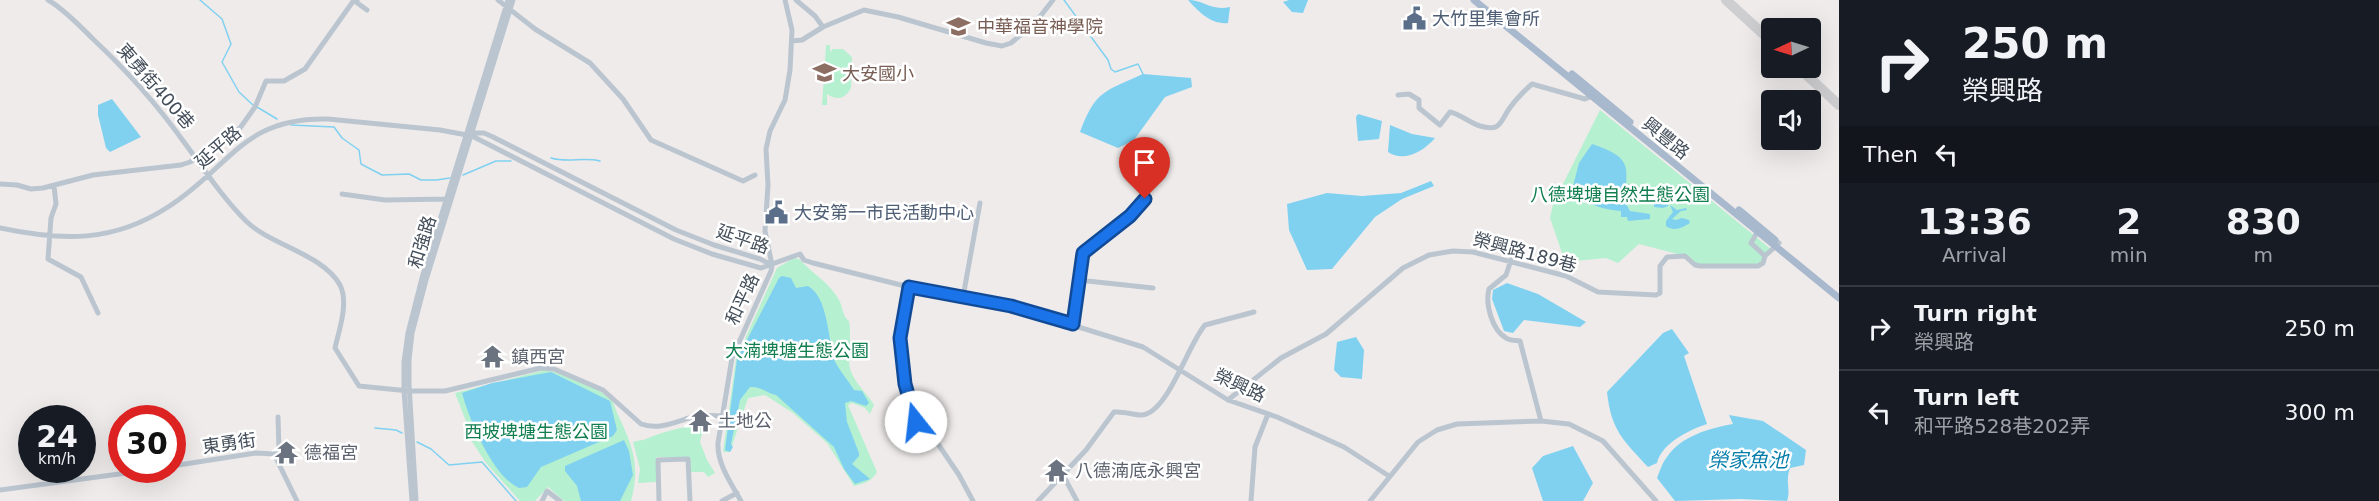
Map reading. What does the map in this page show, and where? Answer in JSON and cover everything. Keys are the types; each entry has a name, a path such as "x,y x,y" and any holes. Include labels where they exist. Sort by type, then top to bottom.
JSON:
{"main road":[{"name":"興豐路","path":"1474,0 1594,95"},
{"name":"興豐路","path":"1481,0 1839,298"},
{"name":"興豐路","path":"1777,245 1839,293"}],"street":[{"name":"東勇街400巷","path":"48,0 87,33 137,83 208,176 254,229 321,266 339,283 343,308 335,348 359,386 407,391"},
{"path":"0,184 31,189 93,176 190,162 232,136 256,106 266,81 284,81 305,69 356,0 367,10"},
{"path":"498,0 590,63 623,99 651,140 743,181 755,175"},
{"name":"和強路","path":"508,0 508,9"},
{"name":"和強路","path":"414,501 407,391 412,333 449,199 508,9 513,0"},
{"name":"和平路","path":"741,501 725,472 718,451 732,358 772,265 765,231 768,185 766,149 770,131 785,100 790,70 792,41 785,0"},
{"path":"796,0 815,16 823,27"},
{"path":"792,41 802,40 823,27 864,10 898,17 986,44 1002,46 1011,43 1035,23 1053,0"},
{"path":"1398,94 1409,94 1419,100 1419,108 1440,125 1450,112 1453,112 1464,120 1487,128 1496,127 1502,123 1508,110 1532,84 1577,98 1585,99 1594,95"},
{"name":"延平路","path":"0,228 49,237 97,235 126,228 169,207 259,132 282,123 305,118 328,119 471,134 484,133 676,230 714,245 760,258 772,265"},
{"name":"延平路","path":"471,134 691,246 760,268 772,265"},
{"path":"54,186 56,204 51,218 48,259 81,277 98,313"},
{"path":"342,194 385,200 449,199"},
{"path":"1073,324 1083,253 1130,216 1145,199"},
{"path":"963,297 980,202"},
{"path":"1758,229 1751,243 1765,256 1777,245"},
{"name":"榮興路189巷","path":"1228,400 1281,358 1326,334 1394,274 1420,258 1443,252 1463,251 1566,276 1598,292 1656,296 1660,293 1660,266 1667,257 1685,256 1695,265 1700,266 1758,266 1763,263 1765,256"},
{"name":"榮興路","path":"772,265 800,254 804,260 813,263 909,287 1011,306 1143,347 1228,400 1268,414 1344,447 1389,476"},
{"path":"1511,261 1506,275 1489,289 1487,296 1494,324 1499,331 1508,340 1520,341 1541,421"},
{"path":"1078,280 1154,288"},
{"path":"909,287 900,338 905,384 916,422 936,441 973,501"},
{"path":"1038,501 1096,438 1114,412 1143,415 1159,406 1192,344 1205,325 1254,312"},
{"path":"407,391 452,390 547,368 561,371 603,390 641,424 647,426 658,427 707,415 723,416"},
{"path":"1251,501 1255,447 1268,414"},
{"path":"274,454 279,449 278,417"},
{"path":"1370,501 1418,442 1446,427 1457,424 1541,421 1569,424 1603,441 1656,501"},
{"name":"東勇街","path":"186,464 255,453 274,454 297,501"},
{"path":"659,501 658,460 688,459 690,501"},
{"path":"1063,475 1077,501"},
{"path":"0,490 108,476"},
{"path":"542,501 548,491 560,501"},
{"path":"722,501 737,493"}],"green space":[{"path":"826,45 830,45 830,52 833,49 843,49 852,57 851,88 846,95 840,98 827,94 827,105 822,105"},
{"name":"八德埤塘自然生態公園","path":"1600,110 1772,250 1758,266 1700,266 1685,256 1639,244 1618,263 1606,258 1575,261 1562,253 1550,218 1553,204"},
{"name":"大湳埤塘生態公園","path":"794,258 799,259 835,294 849,321 851,342 867,350 869,355 849,361 852,374 874,405 870,414 865,408 852,403 848,405 877,472 870,480 854,486 827,443 793,413 765,395 748,398 730,452 723,452 736,359 777,268"},
{"name":"西坡埤塘生態公園","path":"545,370 581,381 612,401 634,458 635,478 631,501 564,501 548,487 535,501 520,501 486,463 469,437 469,429 455,393"},
{"path":"705,423 700,442 715,473 708,477 704,472 690,472 684,457 657,457 656,482 638,483 640,469 633,442 667,431"}],"water":[{"path":"1188,0 1218,8 1230,7 1228,23 1211,20"},
{"path":"1308,0 1303,13 1292,12 1283,2"},
{"path":"1143,74 1191,78 1192,87 1165,97 1134,140 1118,148 1080,132 1091,108 1103,94"},
{"path":"112,99 141,137 110,152 106,148 98,115 98,105"},
{"path":"1358,114 1382,121 1379,139 1358,141 1356,117"},
{"path":"1390,125 1412,134 1435,138 1413,154 1394,155 1388,152"},
{"path":"1592,144 1612,152 1621,159 1626,169 1628,194 1647,194 1660,199 1662,204 1668,204 1668,206 1654,207 1654,200 1631,198 1626,204 1630,211 1650,214 1650,219 1628,221 1627,217 1621,217 1621,211 1600,207 1581,197 1573,186 1579,163"},
{"path":"1431,181 1434,186 1402,199 1375,217 1332,269 1307,270 1289,230 1287,204 1327,193 1362,196 1401,193"},
{"path":"1670,205 1677,210 1686,208 1687,210 1681,211 1672,219 1682,218 1689,220 1690,223 1675,229 1666,226 1666,221 1673,212"},
{"name":"大湳埤塘生態公園","path":"782,276 791,278 796,288 808,286 815,291 823,308 834,359 854,390 862,391 869,403 866,406 851,401 845,403 847,422 859,453 852,464 870,479 855,484 844,469 834,447 776,395 757,388 750,387 740,400 731,444 733,447 730,452 725,450 737,359"},
{"path":"1507,283 1538,294 1586,322 1580,327 1524,320 1513,333 1504,331 1492,299 1493,290"},
{"name":"榮家魚池","path":"1672,329 1689,353 1684,356 1707,424 1670,443 1657,463 1648,467 1615,425 1607,392 1663,333"},
{"path":"1356,337 1364,350 1362,379 1341,377 1334,370 1337,342"},
{"name":"西坡埤塘生態公園","path":"551,372 610,401 617,430 613,436 541,467 527,487 519,488 509,482 491,460 476,432 462,393 492,383"},
{"name":"榮家魚池","path":"1729,415 1763,421 1806,450 1804,465 1790,468 1787,501 1740,499 1675,501 1657,478 1664,462 1673,450 1697,434 1733,424"},
{"path":"624,440 629,451 633,475 620,501 581,501 577,486 565,471 565,466"},
{"path":"1573,446 1593,483 1583,501 1543,501 1532,468 1543,456"}],"waterway":[{"path":"200,0 222,19 231,44 222,62 239,92 253,105"},
{"path":"1064,0 1108,60 1111,69 1115,72 1138,64 1143,74"},
{"path":"257,107 277,119"},
{"path":"291,125 334,127 342,138 359,150 361,164 382,175 409,174 421,180 450,178"},
{"path":"551,158 600,161"},
{"path":"463,175 496,161 511,161"},
{"path":"375,428 396,430 402,433"},
{"path":"417,442 431,449 449,465 482,462 516,501"}],"taxiway":[{"path":"1726,0 1761,32"},
{"path":"1810,78 1839,105"}],"place":[{"name":"大竹里集會所","path":"1414,18"},
{"name":"中華福音神學院","path":"959,26"},
{"name":"大安國小","path":"824,73"},
{"name":"大安第一市民活動中心","path":"776,212"},
{"name":"鎮西宮","path":"493,356"},
{"name":"土地公","path":"700,420"},
{"name":"德福宮","path":"286,452"},
{"name":"八德湳底永興宮","path":"1057,470"}],"route":[{"path":"916,422 905,384 900,350 909,287 1011,306 1073,324 1083,253 1087,247 1130,216 1143,204 1145,199"}]}
